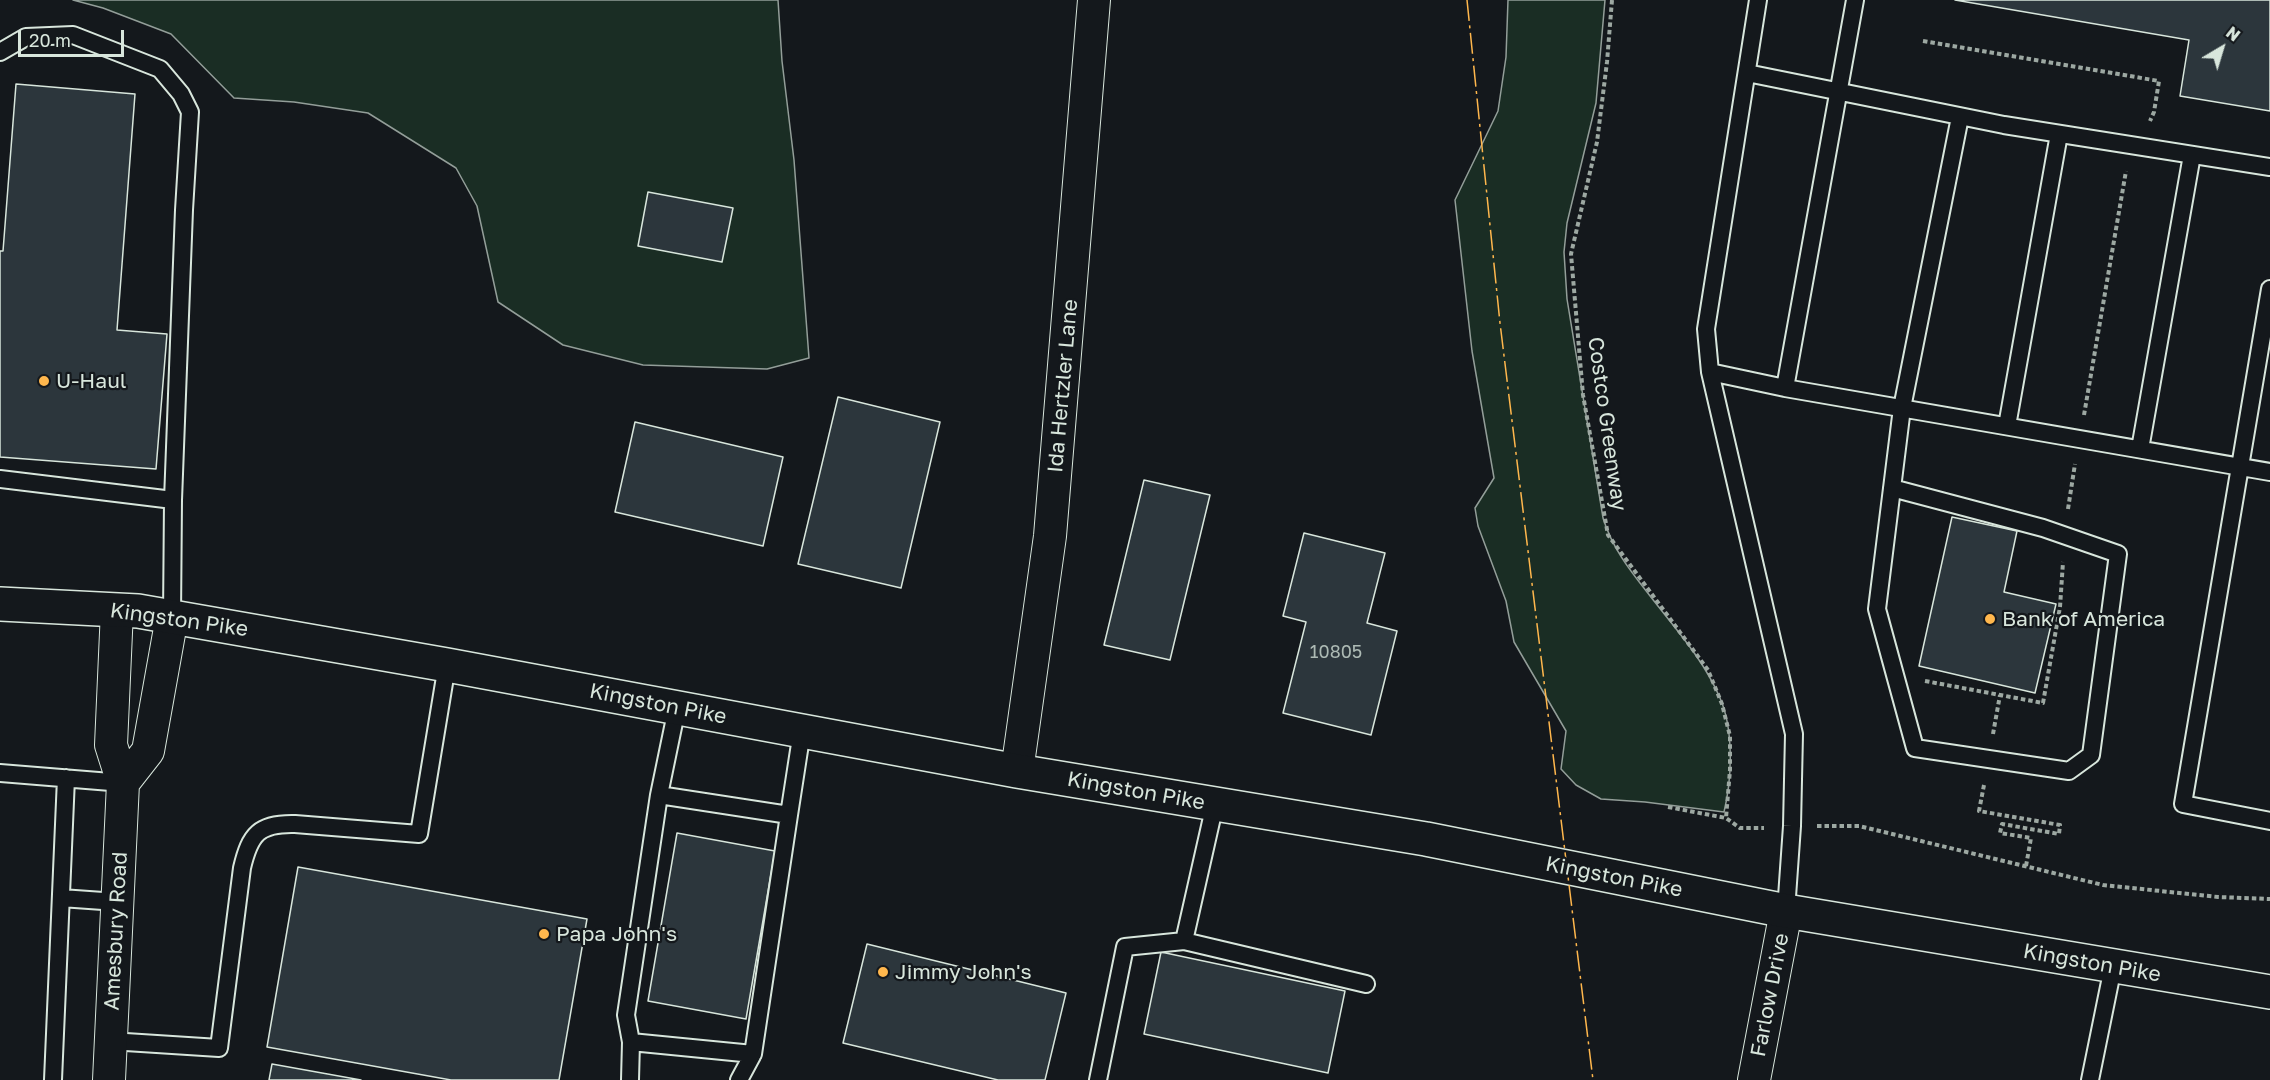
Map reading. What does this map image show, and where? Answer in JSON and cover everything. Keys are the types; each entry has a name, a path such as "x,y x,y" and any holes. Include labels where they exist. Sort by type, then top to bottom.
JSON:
{"main road":[{"name":"Kingston Pike","path":"0,604 117,610 172,617 447,665 1017,771 1426,839 1786,911 2270,992"}],"street":[{"name":"Ida Hertzler Lane","path":"1017,771 1050,536 1094,0"},
{"name":"Amesbury Road","path":"109,1080 123,783 111,745 117,610"},
{"path":"123,783 148,751 172,617"},
{"name":"Farlow Drive","path":"1754,1080 1786,911"}],"lane":[{"path":"1758,0 1706,329 1710,372 1794,734 1792,826 1786,911"},
{"path":"1785,388 1855,0"},
{"path":"0,52 26,37 73,35 160,69 181,94 190,112 173,500 172,617"},
{"path":"1747,73 1960,117 2270,167"},
{"path":"1892,488 2065,536 2118,554 2091,755 2069,771 1915,748 1877,609 1892,488 1902,408 1960,117"},
{"path":"2007,426 2060,134"},
{"path":"2140,449 2192,155"},
{"path":"2270,290 2183,804 2270,821"},
{"path":"1710,372 1785,388 2270,472"},
{"path":"0,479 173,500"},
{"path":"110,1041 219,1048 246,848 252,837 264,828 279,824 295,824 419,834 447,665"},
{"path":"630,1080 631,1042 626,1015 659,795 677,708"},
{"path":"740,1080 753,1054 802,731"},
{"path":"0,773 123,783"},
{"path":"53,1080 66,778"},
{"path":"659,795 789,815"},
{"path":"1184,941 1215,804"},
{"path":"61,898 117,902"},
{"path":"1098,1080 1125,947 1184,941 1366,984"},
{"path":"2090,1080 2113,967"},
{"path":"631,1042 753,1054"}],"path":[{"name":"Costco Greenway","path":"1612,0 1597,142 1571,254 1583,395 1608,535 1708,670 1722,704 1730,736 1726,818"},
{"path":"1895,675 2043,703 2060,607 2065,536 2080,438 2127,168 2154,112 2159,81 1923,41"},
{"path":"2000,695 1979,811 2060,825 2059,834 2002,824 2000,833 2031,838 2026,866"},
{"path":"1668,807 1726,818 1740,828 1859,825 2103,885 2218,897 2270,899"}],"green space":[{"path":"73,0 778,0 782,61 794,160 809,358 767,369 643,365 563,345 498,302 477,206 456,168 368,113 294,102 234,98 171,34 103,8"},
{"path":"1508,0 1605,0 1596,103 1567,223 1564,252 1567,299 1603,518 1607,529 1627,566 1705,669 1725,711 1730,739 1730,770 1724,812 1601,799 1576,785 1561,769 1566,731 1514,642 1506,601 1478,526 1475,508 1494,478 1472,351 1455,200 1498,111 1506,57"}],"building":[{"path":"1955,0 2270,0 2270,111 2180,96 2189,40"},
{"path":"16,84 135,94 117,330 167,334 156,469 0,457 0,251 3,251"},
{"path":"648,192 733,208 722,262 638,246"},
{"path":"838,397 940,422 901,588 798,564"},
{"path":"635,422 783,457 763,546 615,512"},
{"path":"1144,480 1210,495 1170,660 1104,645"},
{"path":"1952,517 2017,531 2004,592 2056,604 2035,693 1919,666"},
{"path":"1304,533 1385,553 1367,623 1397,631 1371,735 1283,713 1306,622 1283,616"},
{"path":"677,833 775,851 746,1019 648,1001"},
{"path":"298,867 587,919 559,1080 451,1080 267,1047"},
{"path":"867,944 1066,993 1045,1080 998,1080 843,1043"},
{"path":"1161,952 1345,991 1328,1073 1144,1034"},
{"path":"272,1064 361,1080 269,1080"}],"power":[{"path":"1467,0 1500,323 1593,1080"}],"place":[{"name":"U-Haul","path":"44,381"},
{"name":"Bank of America","path":"1990,619"},
{"name":"Papa John's","path":"544,934"},
{"name":"Jimmy John's","path":"883,972"}]}
